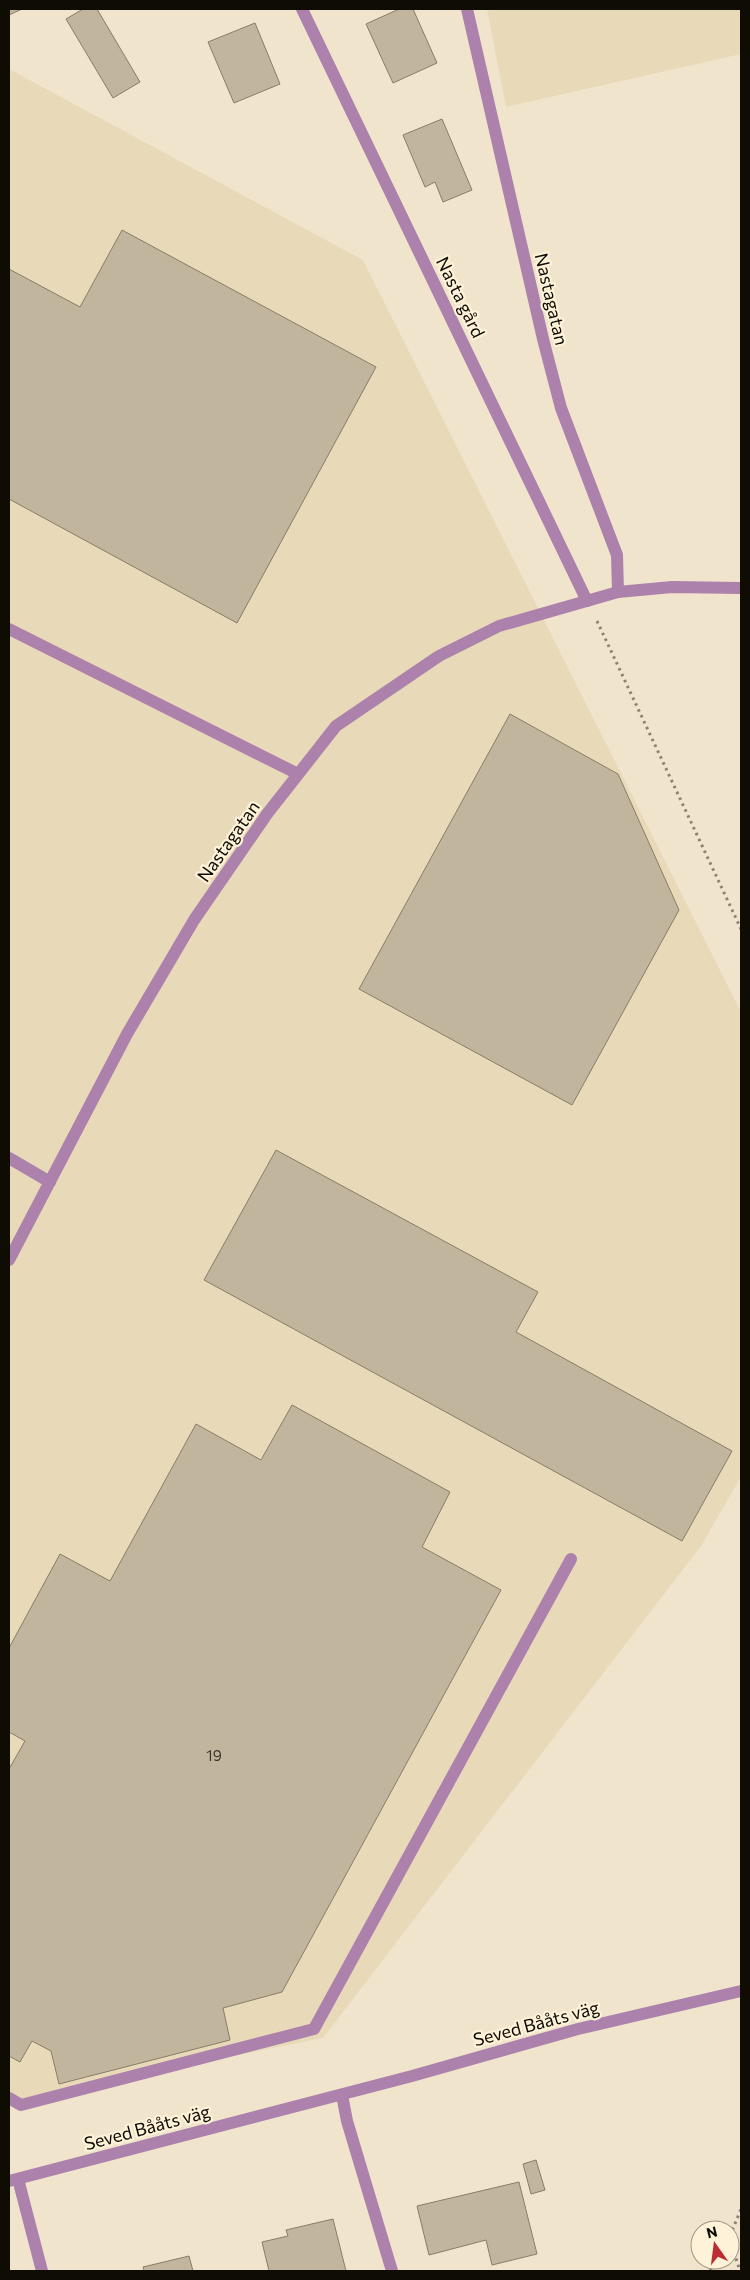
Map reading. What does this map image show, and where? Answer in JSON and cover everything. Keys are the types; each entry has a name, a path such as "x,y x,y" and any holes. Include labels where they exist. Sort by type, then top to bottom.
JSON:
{"street":[{"name":"Nasta gård","path":"302,9 587,600"},
{"name":"Nastagatan","path":"467,9 547,356 567,424 617,555 618,592"},
{"name":"Nastagatan","path":"9,1260 127,1034 194,920 267,814 336,726 438,656 499,626 618,592 672,587 741,588"},
{"path":"9,629 298,774"},
{"path":"9,1158 50,1182"},
{"path":"9,2098 21,2105 314,2029 571,1559"},
{"name":"Seved Bååts väg","path":"42,2271 13,2180 342,2095 578,2029 741,1990"},
{"path":"342,2095 347,2121 392,2271"}],"path":[{"path":"587,600 741,929"}],"shaded area":[{"path":"487,9 741,9 741,54 506,107"},
{"path":"9,69 363,260 741,1012 741,1477 701,1546 323,2038 9,2101"}],"building":[{"path":"9,9 22,9 9,15"},
{"path":"83,9 97,9 140,82 113,98 66,19"},
{"path":"399,9 413,9 437,63 393,83 366,24"},
{"path":"255,23 280,84 234,103 208,42"},
{"path":"442,119 472,190 443,202 435,182 425,187 403,135"},
{"path":"122,230 376,367 237,623 9,499 9,269 80,307"},
{"path":"510,714 618,774 679,910 572,1105 359,989"},
{"path":"276,1150 538,1292 516,1332 732,1451 682,1541 204,1280"},
{"path":"292,1405 450,1492 422,1547 501,1590 282,1992 223,2008 230,2040 59,2084 51,2051 32,2041 20,2062 9,2056 9,1769 25,1741 9,1732 9,1648 60,1554 110,1581 196,1424 261,1460"},
{"path":"536,2160 545,2190 531,2194 523,2164"},
{"path":"519,2182 537,2254 492,2265 486,2240 429,2255 417,2206"},
{"path":"333,2219 346,2271 269,2271 262,2242 288,2236 286,2230"},
{"path":"189,2256 193,2271 144,2271 143,2267"}]}
